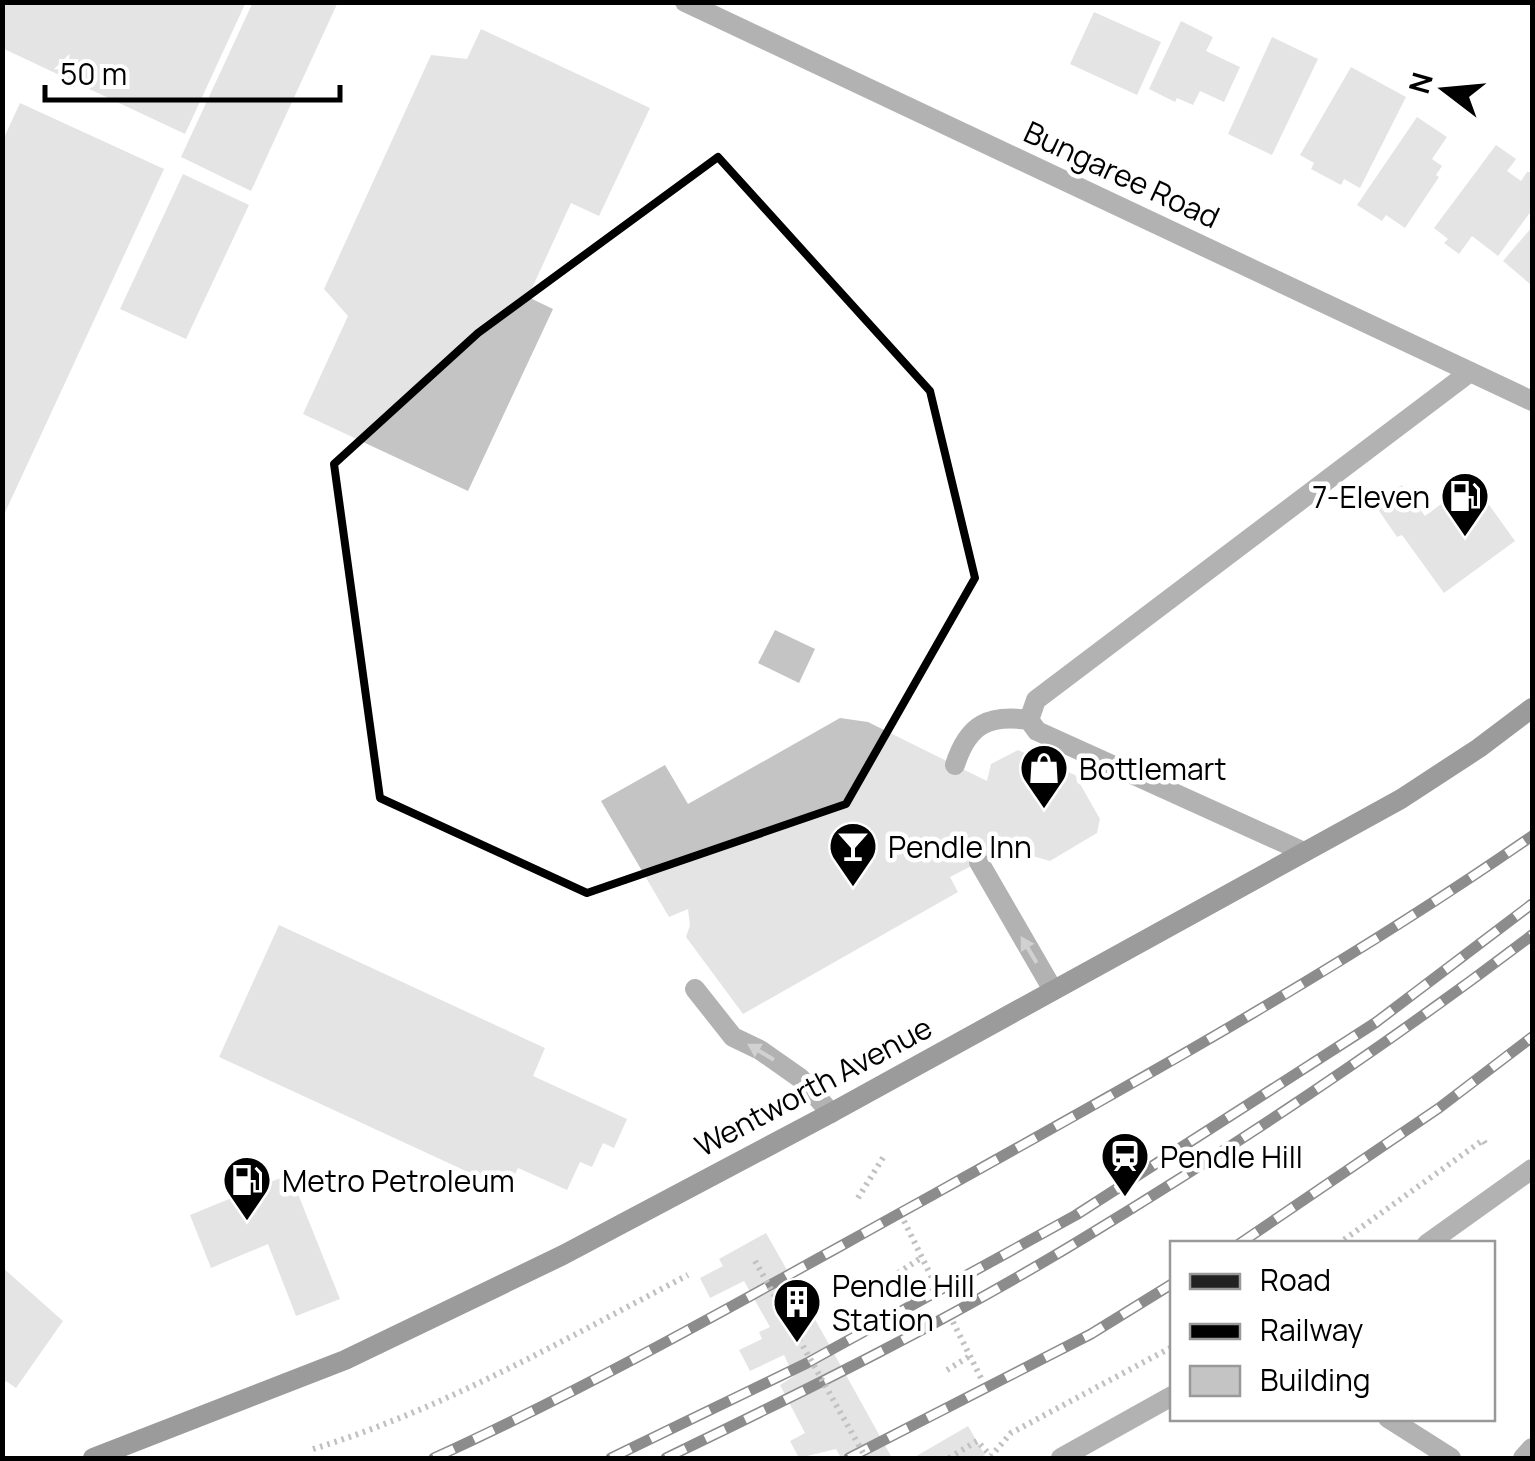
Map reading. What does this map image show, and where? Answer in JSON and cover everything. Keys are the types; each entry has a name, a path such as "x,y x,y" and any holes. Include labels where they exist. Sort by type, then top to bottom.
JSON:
{"main road":[{"name":"Wentworth Avenue","path":"93,1458 245,1402 408,1331 563,1255 1401,800 1532,708"}],"street":[{"name":"Bungaree Road","path":"684,2 718,10 1532,400"},
{"path":"1304,852 1037,731 1030,720 1036,700 1470,372"},
{"path":"955,764 962,742 980,726 1001,716 1030,720"},
{"path":"978,862 1053,990"},
{"path":"695,988 733,1037 760,1050 800,1078 831,1112"},
{"path":"1431,1241 1532,1168"},
{"path":"1062,1458 1170,1397"},
{"path":"1393,1421 1451,1458"},
{"path":"1523,1458 1532,1448"}],"path":[{"path":"1342,1241 1483,1140 1486,1144"},
{"path":"858,1198 884,1156"},
{"path":"904,1221 935,1284"},
{"path":"898,1272 921,1258"},
{"path":"756,1261 866,1458"},
{"path":"313,1449 452,1394 688,1275"},
{"path":"953,1322 982,1380"},
{"path":"949,1458 977,1441 990,1456 1011,1432 1170,1349"},
{"path":"947,1370 970,1356"}],"highlighted area":[{"path":"718,157 930,391 975,578 846,804 587,893 380,798 334,464 478,333"}],"building":[{"path":"2,2 246,2 185,134 2,48"},
{"path":"253,2 338,2 251,191 181,157"},
{"path":"1094,12 1161,42 1137,95 1070,64"},
{"path":"1181,21 1213,37 1206,51 1240,67 1224,102 1200,91 1193,105 1177,98 1175,102 1149,89"},
{"path":"481,29 650,108 599,216 571,203 528,297 553,309 468,491 303,414 348,316 324,289 431,55 467,59"},
{"path":"1272,37 1318,59 1272,155 1228,134"},
{"path":"1351,67 1406,97 1360,188 1344,179 1341,185 1311,169 1314,163 1300,155"},
{"path":"20,103 164,169 2,519 2,142"},
{"path":"1417,117 1447,137 1432,159 1442,166 1436,175 1439,177 1405,228 1386,215 1382,221 1357,205"},
{"path":"1496,145 1516,159 1507,171 1521,181 1527,172 1532,172 1532,210 1498,256 1472,236 1459,254 1444,243 1448,239 1434,228"},
{"path":"183,174 249,205 186,339 120,309"},
{"path":"1532,227 1532,281 1530,284 1503,261"},
{"path":"1472,481 1515,541 1444,593 1375,505 1402,485 1425,516"},
{"path":"775,630 815,649 799,683 758,663"},
{"path":"840,718 868,722 987,781 991,764 1018,750 1075,775 1100,819 1097,833 1050,861 1029,855 1020,841 950,877 958,892 743,1014 686,937 690,925 688,909 669,917 601,801 665,765 688,804"},
{"path":"279,925 545,1048 533,1076 627,1119 614,1148 603,1143 592,1167 580,1162 567,1190 518,1168 507,1190 219,1057"},
{"path":"290,1174 340,1299 296,1316 268,1244 211,1268 190,1215"},
{"name":"Pendle Hill Station","path":"766,1233 892,1458 841,1458 836,1449 799,1458 790,1441 805,1433 780,1385 794,1376 784,1355 750,1371 739,1350 762,1339 759,1332 770,1327 744,1281 710,1298 700,1278 723,1266 719,1259"},
{"path":"2,1267 63,1321 16,1388 6,1381 2,1385"},
{"name":"Pendle Hill Station","path":"968,1426 985,1455 913,1458"}],"railway":[{"path":"434,1458 684,1332 1083,1111 1311,979 1532,836"},
{"path":"611,1458 807,1363 1076,1215 1375,1023 1532,904"},
{"path":"666,1458 932,1324 1087,1236 1314,1091 1532,935"},
{"path":"1243,1241 1439,1108 1532,1037"},
{"path":"849,1458 1091,1334 1170,1285"}],"place":[{"name":"7-Eleven","path":"1465,538"},
{"name":"Bottlemart","path":"1044,810"},
{"name":"Pendle Inn","path":"853,888"},
{"name":"Pendle Hill","path":"1125,1198"},
{"name":"Metro Petroleum","path":"247,1222"},
{"name":"Pendle Hill Station","path":"797,1344"}]}
